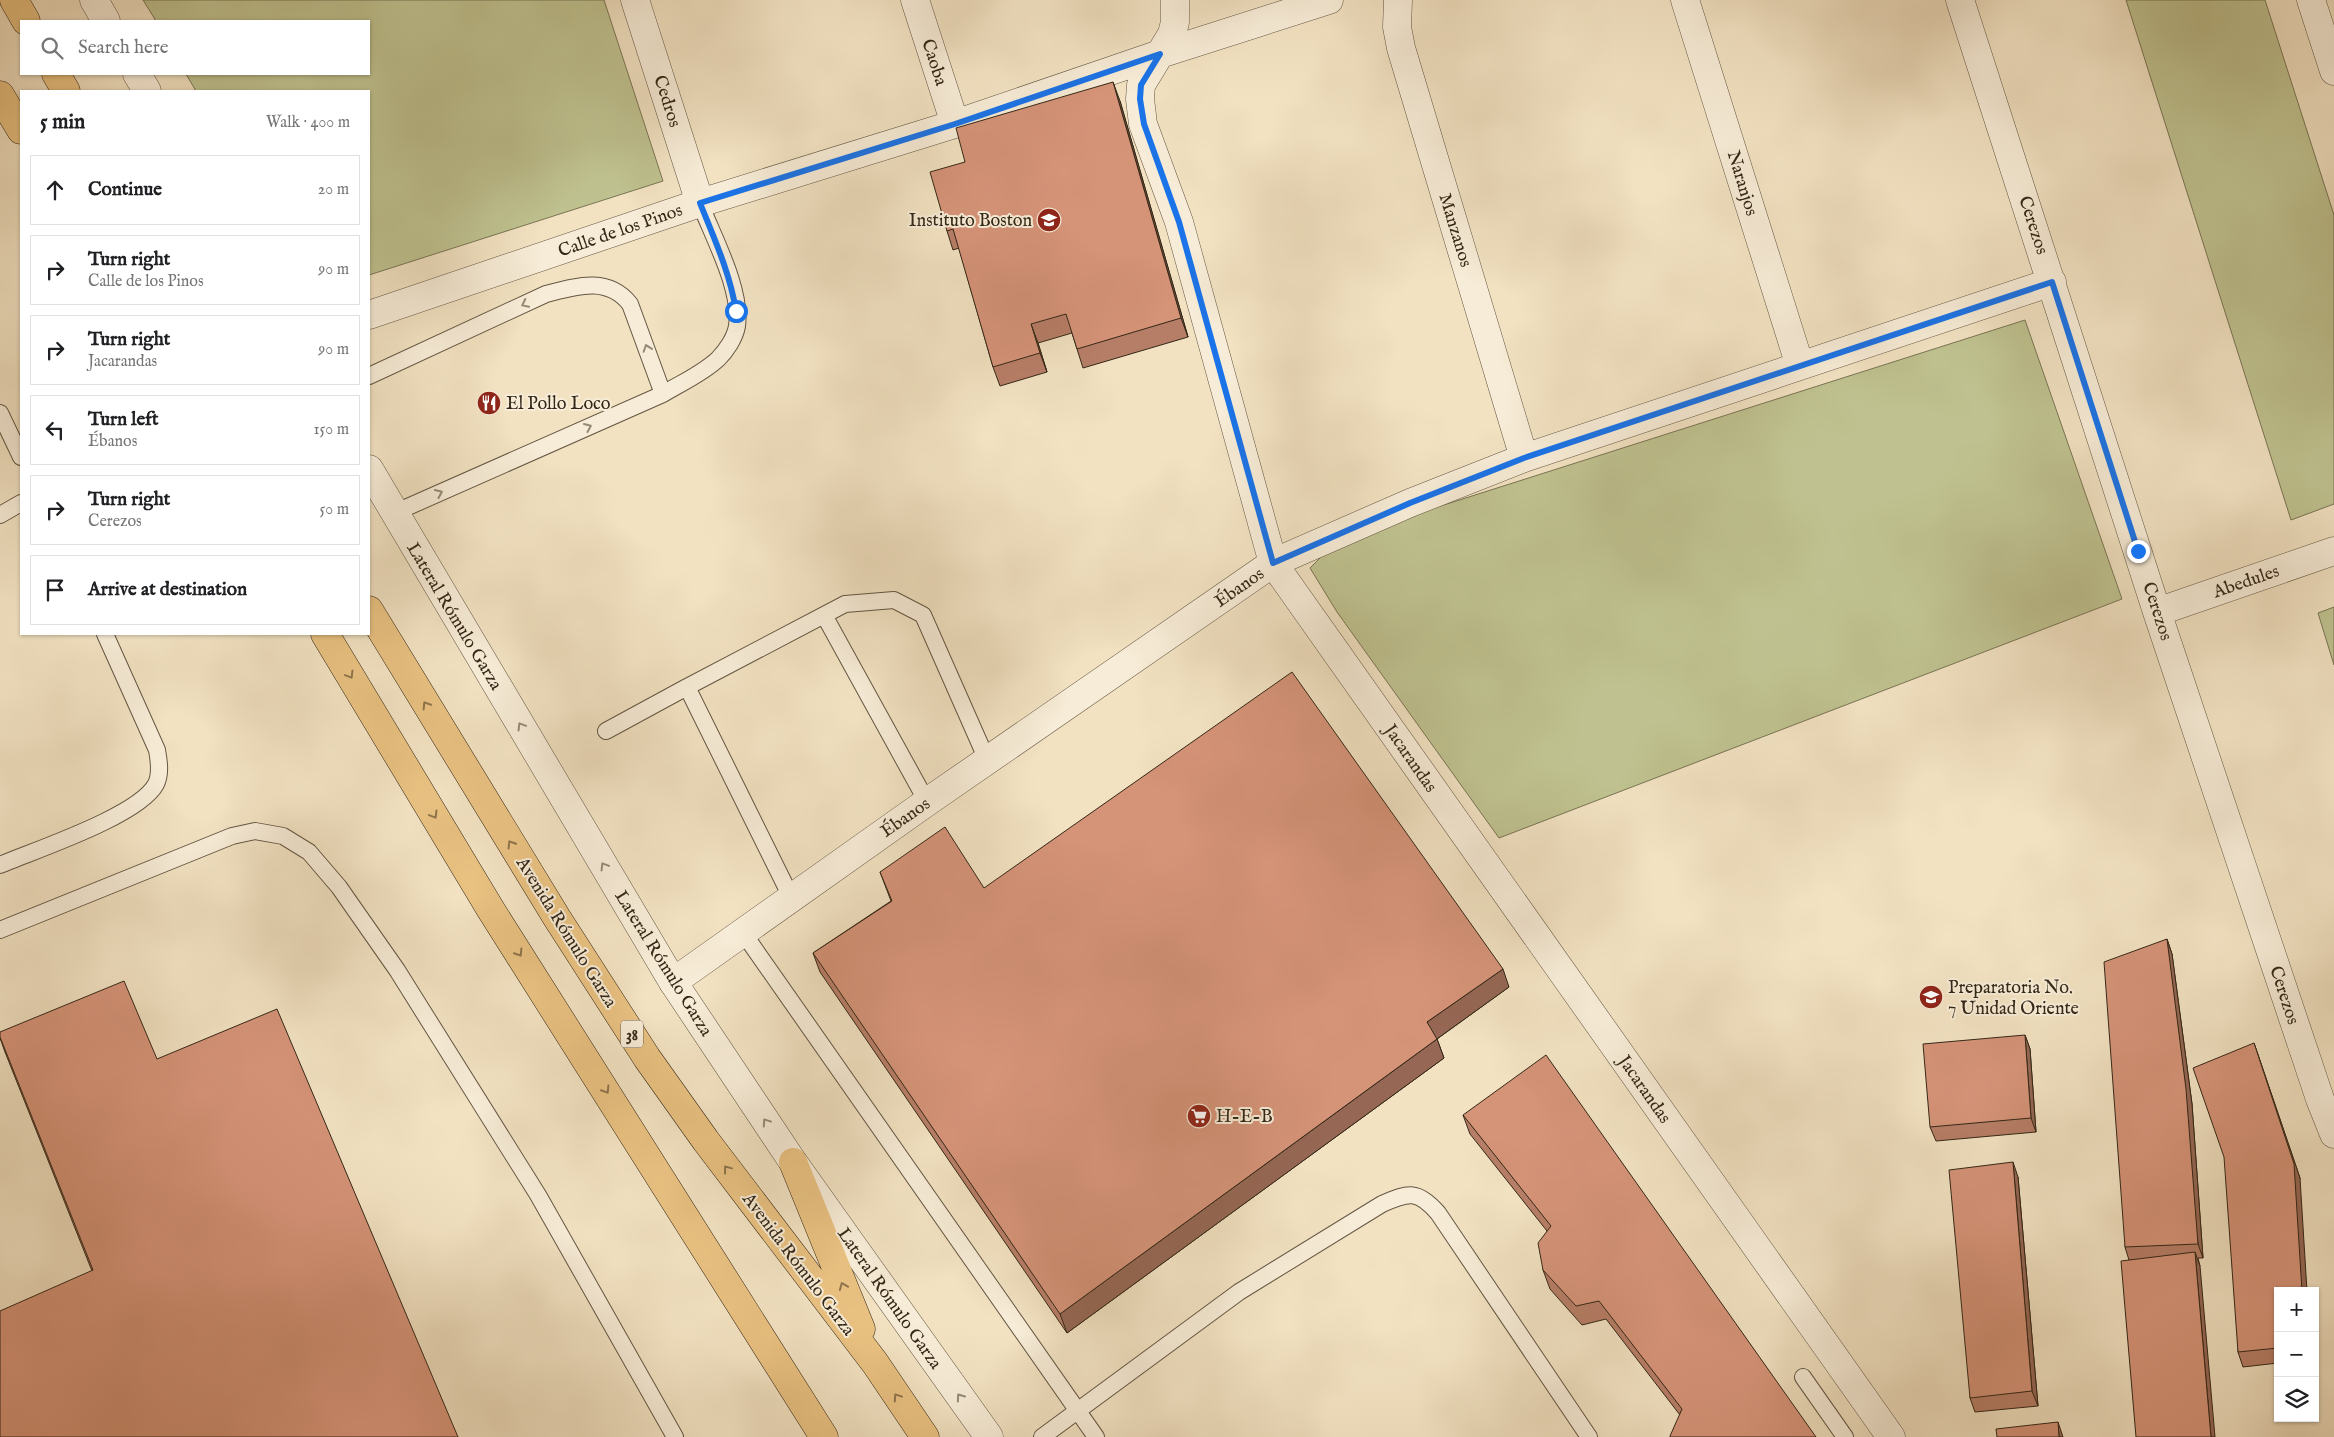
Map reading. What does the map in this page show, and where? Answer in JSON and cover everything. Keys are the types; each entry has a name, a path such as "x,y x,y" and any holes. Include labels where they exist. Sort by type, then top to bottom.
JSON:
{"main road":[{"path":"14,0 25,20"},
{"path":"57,75 65,90"},
{"path":"0,95 20,128"},
{"name":"Avenida Rómulo Garza","path":"370,612 557,918 647,1058 706,1141 875,1363 925,1437"},
{"path":"326,635 492,910 824,1437"},
{"path":"793,1162 875,1363"}],"street":[{"path":"94,0 105,20"},
{"name":"Cedros","path":"636,0 700,203"},
{"name":"Caoba","path":"915,0 955,124"},
{"name":"Jacarandas","path":"1175,0 1175,22 1172,34 1141,85 1140,99 1144,124 1179,222 1273,563 1891,1437"},
{"name":"Calle de los Pinos","path":"370,315 700,203 955,124 1160,54 1330,0"},
{"name":"Manzanos","path":"1398,0 1397,27 1401,48 1524,458"},
{"name":"Naranjos","path":"1686,0 1800,366"},
{"name":"Cerezos","path":"1960,0 2158,612 2320,1099 2334,1134"},
{"path":"2311,0 2334,71"},
{"path":"138,75 146,90"},
{"name":"Ébanos","path":"672,982 987,760 1273,563 1410,503 1524,458 2052,282"},
{"name":"Lateral Rómulo Garza","path":"370,471 672,982 793,1162 989,1437"},
{"name":"Abedules","path":"2158,612 2334,551"}],"lane":[{"path":"394,513 663,394 698,374 718,359 729,345 736,327 733,291 700,203"},
{"path":"370,376 546,294 574,287 597,286 611,288 622,293 630,304 663,394"},
{"path":"0,414 20,455"},
{"path":"0,515 20,503"},
{"path":"606,731 845,604 894,600 923,615 987,760"},
{"path":"824,615 928,802"},
{"path":"0,864 107,820 138,802 156,784 160,763 157,750 105,635"},
{"path":"687,687 791,897"},
{"path":"0,930 232,836 255,831 268,832 283,836 309,852 339,887 397,970 538,1195 675,1437"},
{"path":"742,931 1096,1437"},
{"path":"1042,1437 1239,1292 1382,1204 1411,1194 1427,1201 1438,1213 1589,1437"},
{"path":"1803,1377 1845,1437"}],"green space":[{"path":"143,0 604,0 663,181 370,275 370,90 195,90 187,75 370,75 370,20 155,20"},
{"path":"2126,0 2265,0 2334,215 2334,504 2291,520"},
{"path":"2025,320 2122,599 1499,838 1337,612 1310,568 1340,538"},
{"path":"2334,607 2334,665 2318,613"}],"building":[{"name":"Instituto Boston","path":"1113,82 1181,318 1077,349 1066,314 1031,324 1040,353 993,367 953,229 947,231 930,172 965,162 956,128"},
{"path":"1292,672 1503,969 1427,1022 1437,1039 1060,1314 813,953 892,901 880,872 945,827 984,888"},
{"path":"2167,939 2186,1089 2198,1244 2125,1247 2104,962"},
{"path":"124,981 157,1059 277,1009 458,1437 0,1437 0,1311 93,1270 0,1037 0,1032"},
{"path":"2025,1035 2031,1118 1930,1127 1923,1044"},
{"path":"2254,1043 2294,1164 2302,1287 2274,1287 2274,1348 2238,1352 2224,1157 2193,1068"},
{"path":"1546,1055 1816,1437 1670,1437 1682,1409 1599,1301 1576,1306 1543,1270 1538,1243 1551,1226 1463,1115"},
{"path":"2013,1162 2032,1391 1970,1398 1949,1170"},
{"path":"2195,1252 2211,1437 2136,1437 2121,1261"},
{"path":"2058,1422 2059,1437 1997,1437 1996,1429"}],"place":[{"name":"Instituto Boston","path":"1049,220"},
{"name":"El Pollo Loco","path":"489,403"},
{"name":"Preparatoria No. 7 Unidad Oriente","path":"1931,997"},
{"name":"H-E-B","path":"1199,1116"}],"route":[{"path":"736,311 733,291 726,268 700,203 955,124 1160,54 1147,72 1141,85 1140,99 1144,124 1179,222 1273,563 1410,503 1524,458 2052,282 2138,551"}]}
